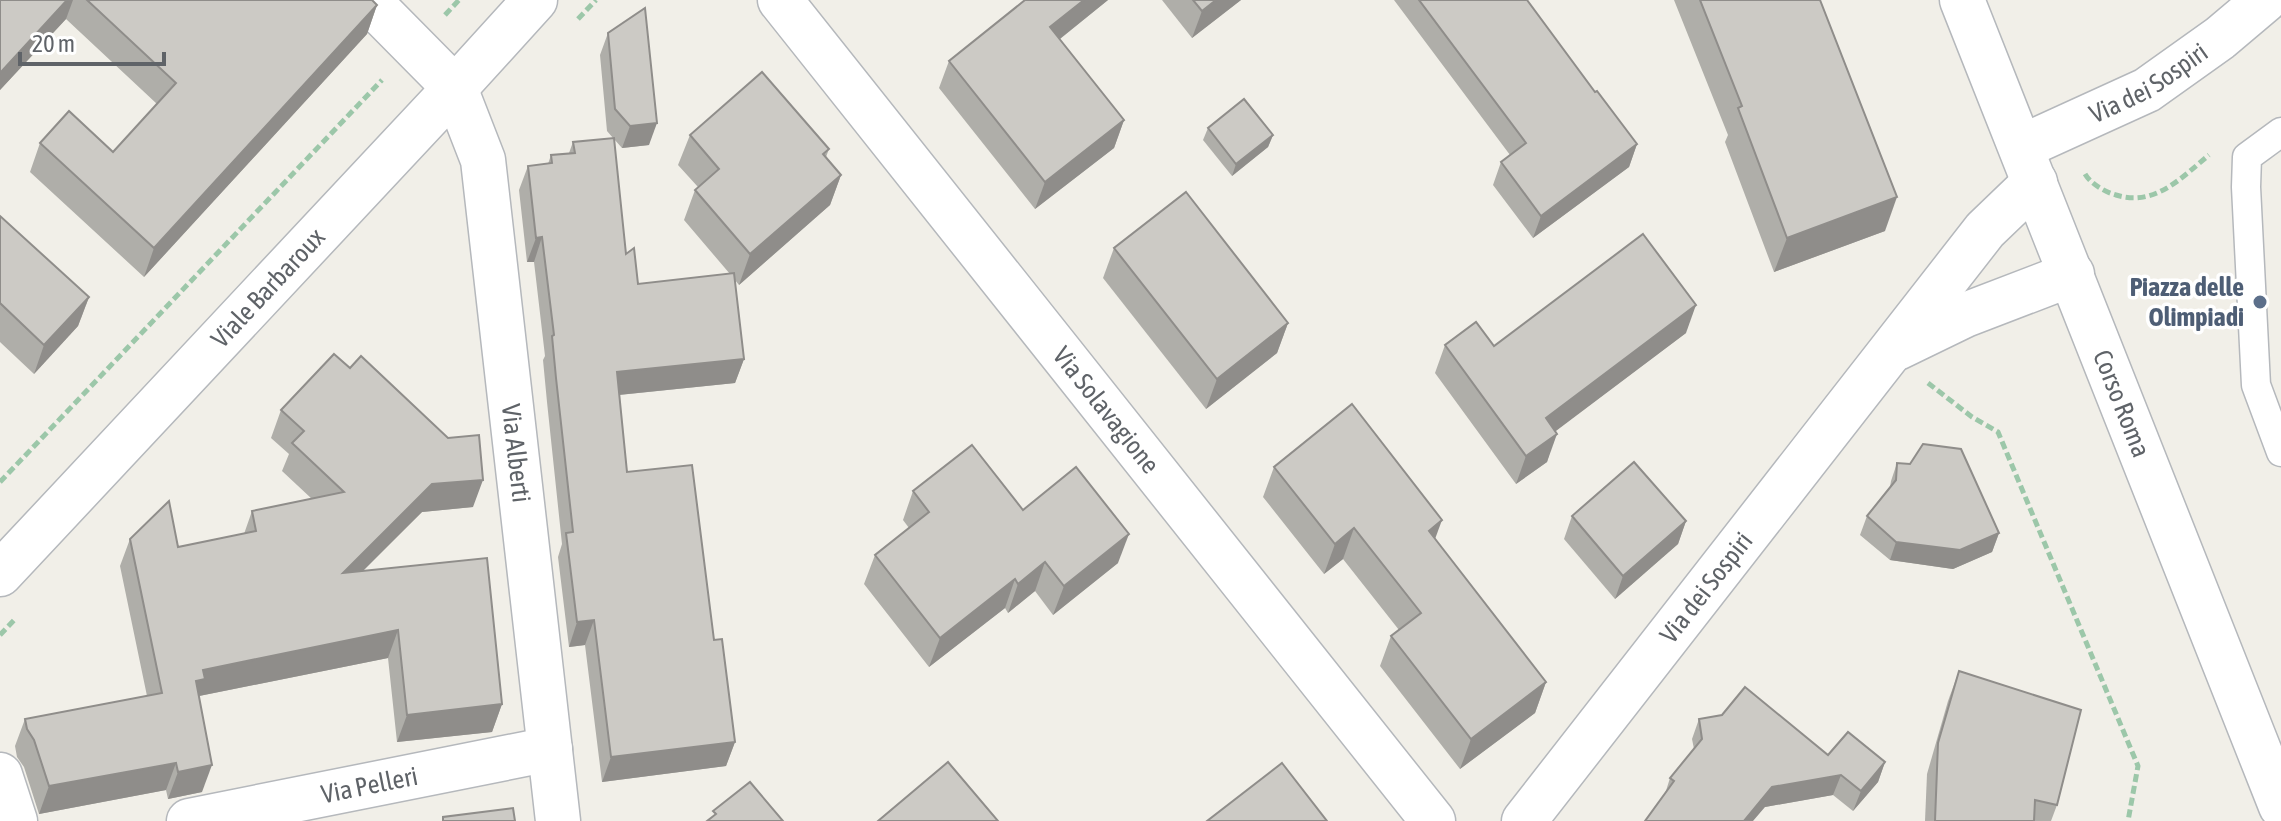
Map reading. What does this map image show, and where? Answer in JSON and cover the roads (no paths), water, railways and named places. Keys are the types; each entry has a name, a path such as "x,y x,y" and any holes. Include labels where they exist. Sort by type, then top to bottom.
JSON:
{"street":[{"path":"368,0 455,88"},
{"name":"Viale Barbaroux","path":"0,574 535,0"},
{"name":"Via Solavagione","path":"780,0 1433,821"},
{"name":"Corso Roma","path":"1962,0 2281,806"},
{"name":"Via dei Sospiri","path":"1524,821 1985,230 2028,165 2147,90 2220,38 2265,0"},
{"name":"Via Alberti","path":"455,88 483,160 558,821"},
{"name":"Via dei Sospiri","path":"1888,353 1965,315 2072,274"},
{"name":"Via Pelleri","path":"189,821 550,749"},
{"path":"0,775 15,821"}],"lane":[{"path":"2281,132 2247,157 2246,187 2256,385 2281,452"}],"place":[{"name":"Piazza delle Olimpiadi","path":"2260,302"}]}
